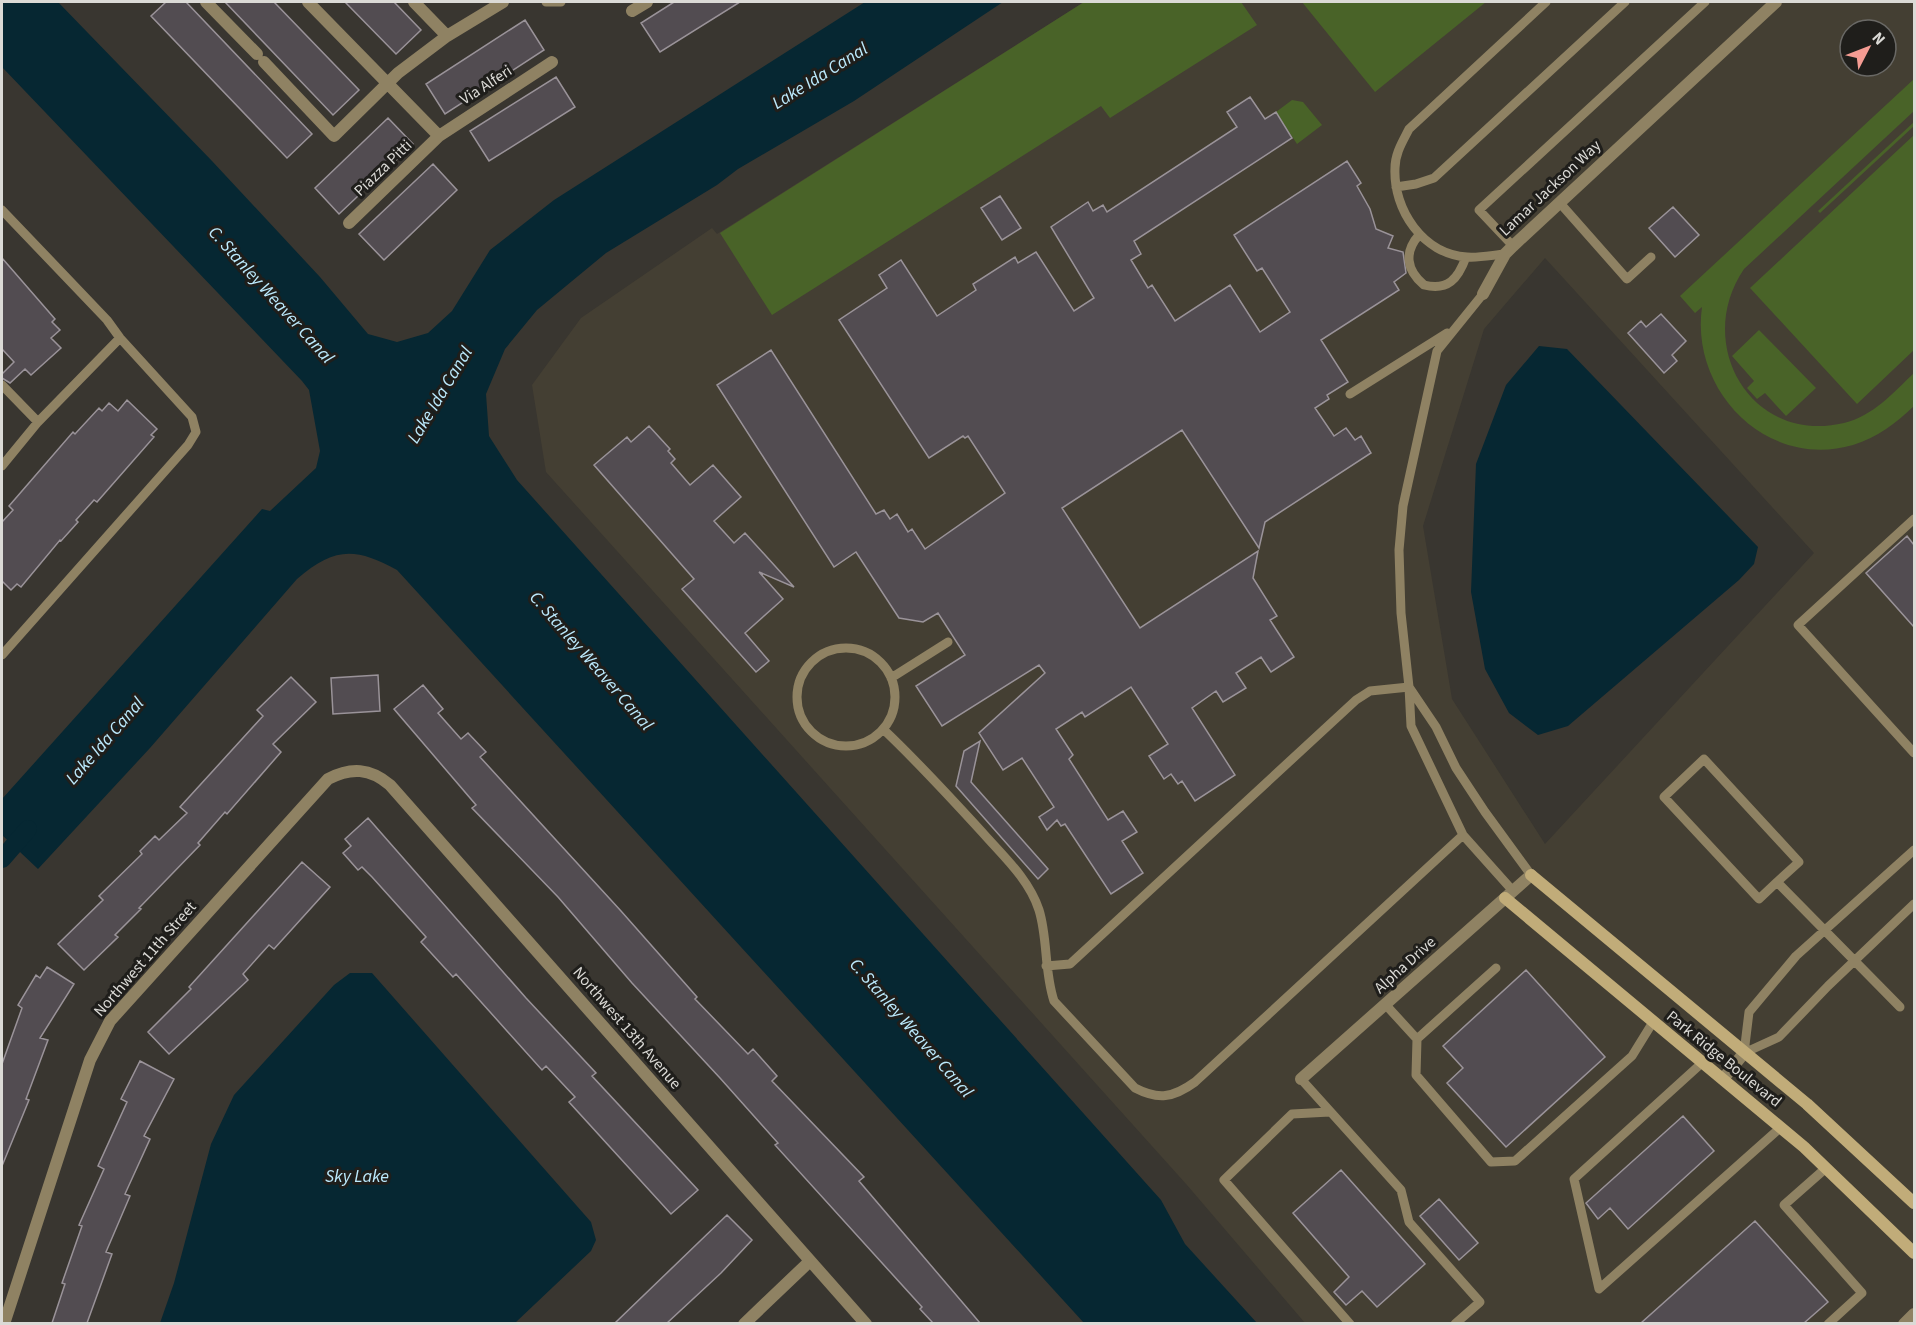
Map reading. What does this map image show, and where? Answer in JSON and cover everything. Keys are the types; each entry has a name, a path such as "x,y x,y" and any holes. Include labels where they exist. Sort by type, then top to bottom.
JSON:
{"street":[{"path":"206,2 334,136 387,84 447,36 503,2"},
{"path":"308,2 440,136"},
{"path":"414,2 447,36"},
{"path":"632,11 647,2"},
{"name":"Lamar Jackson Way","path":"1509,250 1776,2"},
{"name":"Via Alferi","path":"440,136 552,62"},
{"name":"Piazza Pitti","path":"349,223 440,136"},
{"path":"1483,294 1509,250"},
{"name":"Northwest 13th Avenue","path":"353,770 379,776 390,785 866,1323"},
{"name":"Northwest 11th Street","path":"4,1323 90,1060 106,1028 328,780 353,770"},
{"name":"Alpha Drive","path":"1301,1079 1531,875"},
{"name":"Park Ridge Boulevard","path":"1531,875 1807,1104 1914,1203"},
{"name":"Park Ridge Boulevard","path":"1509,894 1653,1022 1781,1127 1914,1253"},
{"path":"1723,1079 1744,1053"},
{"path":"744,1323 810,1261"},
{"path":"1904,1323 1914,1314"}],"lane":[{"path":"546,2 561,2"},
{"name":"Lamar Jackson Way","path":"1509,250 1466,257 1441,249 1419,235 1410,225 1396,187 1397,152 1409,129 1546,2"},
{"path":"1396,187 1434,178 1625,2"},
{"path":"1509,250 1479,210 1705,2"},
{"path":"1559,202 1627,279 1651,257"},
{"path":"2,210 107,320 120,338 192,417 196,432 188,446 2,654"},
{"path":"1419,235 1413,242 1408,259 1410,269 1424,285 1434,287 1453,282 1466,257"},
{"path":"1483,294 1437,351 1403,506 1399,561 1401,613 1411,726 1463,835 1509,894"},
{"path":"1350,394 1452,330"},
{"path":"2,466 38,422 120,338"},
{"path":"2,385 38,422"},
{"path":"1914,519 1798,625 1914,753"},
{"path":"891,678 948,642"},
{"path":"837,648 859,649 869,653 886,668 891,678 894,688 893,710 883,729 875,737 855,745 843,746 822,740 813,734 800,716 796,694 802,673 817,657 837,648"},
{"path":"1409,687 1437,727 1456,768 1531,875"},
{"path":"1046,966 1070,964 1356,700 1370,691 1409,687"},
{"path":"883,729 926,771 1024,879 1039,910 1046,966 1054,1001 1118,1073 1135,1088 1148,1095 1162,1097 1175,1095 1195,1082 1463,835"},
{"path":"1704,759 1799,862 1777,882 1759,899 1664,797 1704,759"},
{"path":"1744,1053 1749,1012 1796,956 1914,850"},
{"path":"1777,882 1900,1007"},
{"path":"1744,1053 1779,1037 1914,904"},
{"path":"1417,1039 1496,968"},
{"path":"1385,1004 1417,1039 1416,1075 1491,1162 1515,1161 1632,1056 1653,1022"},
{"path":"1703,1062 1574,1179 1599,1289 1781,1127"},
{"path":"1301,1079 1401,1190 1409,1222 1480,1302 1455,1323"},
{"path":"1330,1112 1292,1114 1224,1180 1350,1323"},
{"path":"1826,1168 1784,1205 1862,1293 1828,1323"}],"shaded area":[{"path":"1084,2 1914,2 1914,1323 1305,1323 1187,1185 546,472 532,385 581,318 712,228 717,234","holes":["1545,258 1814,553 1545,844 1452,699 1423,526 1484,329"]}],"green space":[{"path":"1084,2 1241,2 1257,25 1110,118 1101,106 772,315 720,233"},
{"path":"1302,2 1486,2 1375,92"},
{"path":"1914,79 1914,111 1744,269 1730,298 1725,328 1729,356 1740,382 1758,404 1782,419 1811,426 1854,420 1882,403 1914,373 1914,406 1879,434 1853,445 1821,450 1791,446 1764,434 1741,417 1722,394 1708,368 1702,338 1702,307 1695,313 1680,296"},
{"path":"1292,100 1303,102 1322,125 1297,144 1276,112"},
{"path":"1914,122 1914,126 1820,213 1818,211"},
{"path":"1914,135 1914,350 1857,404 1750,288"},
{"path":"1759,330 1816,388 1786,416 1765,393 1757,399 1747,388 1754,381 1732,356"}],"water":[{"name":"C. Stanley Weaver Canal","path":"2,2 58,2 212,161 320,277 368,334 397,342 428,333 452,311 490,250 554,200 865,2 1003,2 854,101 738,169 717,185 606,253 537,310 505,349 486,394 489,436 517,480 1161,1200 1185,1244 1257,1323 1084,1323 397,570 382,562 357,554 334,556 310,568 297,579 150,748 38,869 2,835 2,799 262,509 270,511 316,468 320,451 309,390 302,381 2,67"},
{"path":"1539,346 1567,349 1758,547 1754,564 1739,580 1568,726 1538,735 1509,713 1485,669 1471,592 1476,464 1506,385"},
{"name":"Sky Lake","path":"350,973 372,973 591,1222 596,1240 591,1251 515,1323 160,1323 174,1283 211,1144 234,1095 334,985"}],"building":[{"path":"166,2 186,2 312,134 287,158 151,16"},
{"path":"225,2 274,2 359,90 333,115"},
{"path":"345,2 394,2 421,30 396,54"},
{"path":"674,2 740,2 660,52 641,23"},
{"path":"525,20 544,50 445,114 426,84"},
{"path":"556,77 575,107 489,161 470,131"},
{"path":"1250,97 1265,119 1276,112 1292,138 1134,241 1141,254 1131,260 1148,288 1152,285 1175,321 1230,285 1260,332 1290,312 1262,268 1257,271 1234,235 1347,161 1361,183 1357,186 1370,209 1376,229 1393,236 1388,248 1403,252 1406,273 1394,282 1399,290 1321,340 1348,382 1327,395 1329,399 1315,408 1334,436 1346,428 1355,440 1361,436 1371,453 1265,522 1259,548 1182,430 1062,508 1140,628 1258,551 1253,578 1277,616 1270,620 1294,657 1271,672 1261,657 1236,673 1246,688 1223,702 1216,691 1192,708 1235,775 1195,801 1182,781 1178,784 1171,774 1164,779 1149,756 1168,744 1131,687 1085,717 1082,712 1056,729 1073,755 1069,759 1108,820 1123,811 1137,832 1122,841 1143,873 1111,894 1065,824 1061,826 1057,820 1047,830 1039,817 1054,807 1022,758 1003,770 979,733 1045,673 1039,665 942,726 916,686 965,655 938,613 923,622 899,618 856,552 834,567 717,385 771,350 876,514 884,510 890,519 897,514 908,532 912,529 925,549 1005,493 968,436 965,438 963,436 929,458 839,320 887,288 879,275 901,260 937,316 976,290 973,284 1015,257 1018,263 1036,252 1074,311 1094,298 1051,227 1088,202 1093,211 1103,205 1107,212 1237,127 1227,112"},
{"path":"388,118 413,144 339,214 315,188"},
{"path":"433,164 457,190 384,260 359,234"},
{"path":"1000,196 1021,228 1002,240 981,208"},
{"path":"1673,207 1699,235 1675,257 1649,228"},
{"path":"2,258 55,319 52,322 60,330 51,338 61,348 31,375 25,369 10,383 2,378 2,374 14,362 2,349"},
{"path":"1661,314 1686,341 1672,355 1677,361 1664,373 1628,333 1641,321 1646,327"},
{"path":"127,400 157,429 151,435 154,437 97,502 94,500 76,520 78,522 21,587 17,584 11,590 2,581 2,522 13,510 9,506 73,432 75,434 99,408 102,411 109,403 118,411"},
{"path":"649,426 670,449 668,451 675,459 671,463 690,485 713,465 741,497 714,521 734,543 745,533 794,587 759,572 783,599 745,633 769,661 756,672 682,589 694,579 594,465 627,437 631,442"},
{"path":"1907,536 1914,545 1914,627 1866,573"},
{"path":"378,675 380,711 333,714 331,678"},
{"path":"291,677 316,702 273,744 281,752 227,814 225,812 198,843 200,845 115,935 118,937 84,970 58,944 103,900 99,896 142,854 140,851 155,836 159,840 187,813 180,807 263,716 257,710"},
{"path":"423,685 443,709 438,713 461,739 468,733 486,752 480,757 621,911 697,997 695,999 748,1054 753,1049 777,1076 772,1081 864,1177 859,1181 980,1323 933,1323 920,1309 922,1307 775,1145 778,1143 632,983 558,897 472,808 476,805 394,709"},
{"path":"980,741 971,782 1048,869 1038,879 956,786 964,751"},
{"path":"368,818 526,998 596,1073 592,1076 698,1190 671,1214 569,1102 575,1097 546,1066 542,1070 456,974 453,977 421,942 426,937 372,877 362,867 358,870 343,853 351,846 345,839"},
{"path":"302,862 330,887 274,949 269,945 243,974 248,980 169,1054 148,1032 191,989 189,987"},
{"path":"47,967 74,984 40,1038 48,1040 26,1099 29,1100 2,1166 2,1064 22,1008 18,1005 36,975 40,978"},
{"path":"1526,970 1605,1057 1506,1147 1447,1083 1463,1068 1443,1046"},
{"path":"140,1061 174,1079 144,1136 150,1139 125,1194 130,1196 106,1252 112,1254 87,1323 52,1323 65,1284 62,1283 82,1226 79,1225 104,1169 98,1166 127,1102 121,1099"},
{"path":"1683,1116 1714,1151 1628,1229 1610,1208 1598,1219 1586,1203"},
{"path":"1341,1170 1425,1264 1377,1307 1362,1291 1346,1305 1334,1292 1349,1277 1293,1213"},
{"path":"1439,1199 1478,1243 1459,1260 1420,1216"},
{"path":"727,1215 752,1240 721,1273 667,1323 615,1323"},
{"path":"1755,1221 1828,1302 1804,1323 1641,1323"}],"waterway":[{"name":"Lake Ida Canal","path":"2,859 28,829"}]}
